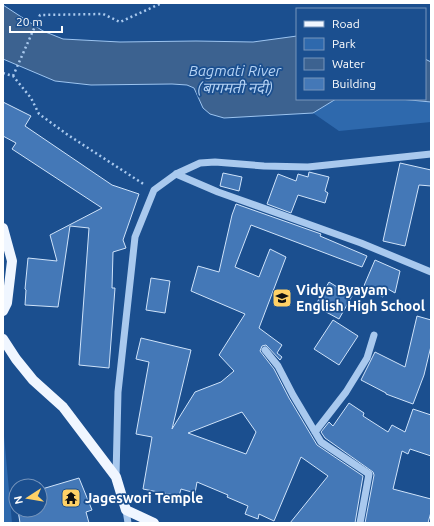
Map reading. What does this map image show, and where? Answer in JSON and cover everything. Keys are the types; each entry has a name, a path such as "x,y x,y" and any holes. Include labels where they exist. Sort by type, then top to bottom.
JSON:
{"main road":[{"path":"3,228 12,261 7,303 3,311"},
{"path":"3,339 16,359 33,380 63,407 116,477 126,510 154,523"}],"street":[{"path":"116,477 118,392 132,261 136,237 154,190 176,174 200,163 215,162 264,166 308,167 431,154"},
{"path":"176,174 218,192 361,243 431,272"},
{"path":"315,432 346,392 367,358 374,335"},
{"path":"265,350 278,366 321,442 369,474 360,523"},
{"path":"126,510 128,523"}],"path":[{"path":"13,76 40,15 103,14 120,22 162,3"},
{"path":"3,73 13,76 31,98 39,114 74,139 154,190"}],"green space":[{"path":"334,100 410,100 431,102 431,122 339,131 313,113"},
{"path":"3,425 8,479 8,518 12,518 12,523 3,523"}],"water":[{"name":"Bagmati River (बागमती नदी)","path":"3,5 43,31 63,39 120,42 253,42 296,36 296,100 334,100 313,113 224,118 210,114 203,108 194,88 187,85 91,85 55,81 3,59"},
{"path":"426,60 431,62 431,102 410,100 426,100"}],"building":[{"path":"3,102 31,116 25,126 112,185 139,194 123,240 126,248 113,252 112,288 115,288 109,368 79,365 89,228 70,226 58,307 25,305 28,258 57,261 50,235 102,208 12,149 16,143 3,136"},
{"path":"400,163 431,170 431,186 419,185 405,246 383,241"},
{"path":"309,172 329,177 325,191 328,193 325,203 298,195 291,213 267,204 278,174 296,181 298,174 308,177"},
{"path":"223,173 242,177 239,191 220,186"},
{"path":"236,204 321,234 320,236 367,256 362,267 251,225 235,267 259,277 270,249 286,257 259,328 282,345 277,353 282,357 280,360 266,345 262,346 260,351 274,369 289,398 317,445 363,476 355,523 290,523 328,476 301,457 274,521 259,514 258,519 245,514 248,506 227,497 228,495 197,482 195,493 181,489 179,496 143,489 152,437 136,434 149,362 136,359 141,338 191,350 172,429 195,392 221,382 234,371 219,355 245,314 191,291 198,266 219,272 232,215","holes":["242,412 256,432 246,454 188,433"]},
{"path":"375,260 400,271 395,293 388,289 383,297 363,288"},
{"path":"151,278 170,281 165,313 146,310"},
{"path":"329,282 352,296 339,319 315,306"},
{"path":"417,316 431,320 431,346 424,375 413,404 386,394 361,380 375,352 405,367"},
{"path":"333,320 358,336 339,365 314,349"},
{"path":"349,403 364,413 363,416 388,432 392,425 405,432 413,409 431,415 431,456 410,449 408,454 402,451 393,489 431,499 431,512 428,523 365,523 374,475 373,472 325,438 321,432 329,422 333,426"},
{"name":"Jageswori Temple","path":"79,478 92,510 86,512 89,523 20,523 19,518 48,518 48,487"}],"place":[{"name":"Vidya Byayam English High School","path":"282,298"},
{"name":"Jageswori Temple","path":"71,498"}]}
